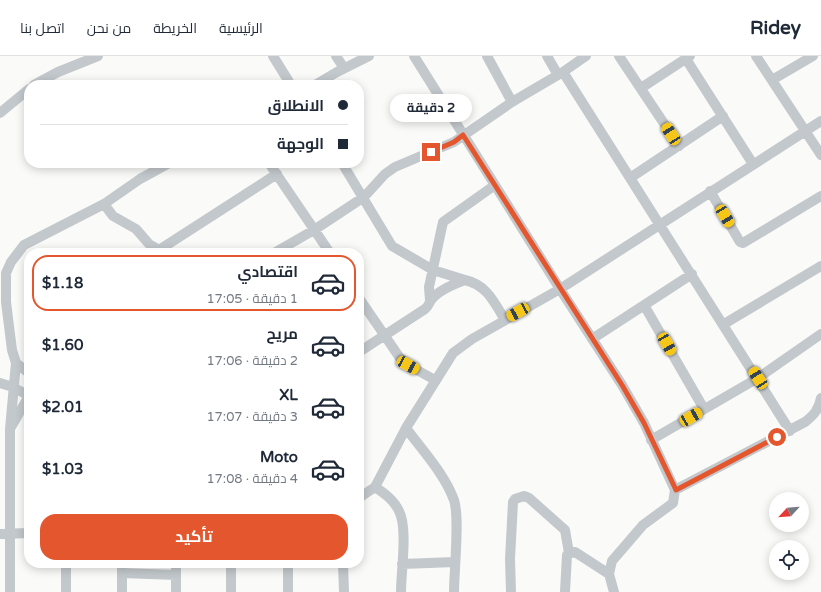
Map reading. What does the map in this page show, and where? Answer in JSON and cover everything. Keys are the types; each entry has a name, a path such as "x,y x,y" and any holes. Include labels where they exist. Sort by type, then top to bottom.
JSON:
{"street":[{"path":"43,80 58,72 98,56"},
{"path":"273,56 288,80"},
{"path":"336,56 344,68"},
{"path":"324,80 344,68 369,56"},
{"path":"414,56 421,61 463,135 622,385 644,423 676,490 673,503 643,525 612,561 609,574 614,592"},
{"path":"487,56 512,102"},
{"path":"547,56 561,74 630,178 724,324 790,431"},
{"path":"283,248 314,230 362,198 385,174 395,167 448,145 512,102 561,74 586,56"},
{"path":"620,56 679,146"},
{"path":"756,56 821,155"},
{"path":"772,80 814,56"},
{"path":"641,88 688,57 753,164"},
{"path":"0,113 24,93"},
{"path":"630,178 723,116"},
{"path":"364,494 375,486 406,428 435,380 453,353 464,344 560,289 710,191 821,121"},
{"path":"10,592 5,534 5,466 16,363 5,324 6,273 18,250 24,245 104,204 140,179 160,168"},
{"path":"273,168 327,248"},
{"path":"345,168 392,246 433,270 465,280 484,288 491,296 505,320"},
{"path":"167,248 277,174"},
{"path":"364,349 429,306 429,288 443,222 495,185"},
{"path":"710,191 740,242 743,243 821,196"},
{"path":"104,204 113,216 136,229 149,244 155,248"},
{"path":"724,324 821,266"},
{"path":"592,339 692,274"},
{"path":"430,300 455,284 465,280"},
{"path":"644,305 704,409"},
{"path":"364,306 384,336 404,362 435,380"},
{"path":"651,440 758,378 821,334"},
{"path":"16,363 24,369"},
{"path":"0,383 13,387 24,393"},
{"path":"676,490 790,431 812,417 819,408 821,398"},
{"path":"10,429 24,405"},
{"path":"406,428 438,472 454,500 456,517 454,592"},
{"path":"375,486 392,500 399,510 403,524 401,592"},
{"path":"511,592 510,559 515,499 524,496 529,498 566,532 569,552 567,555 566,592"},
{"path":"5,534 24,533"},
{"path":"569,552 575,552 609,574"},
{"path":"402,564 455,562"},
{"path":"66,568 66,592"},
{"path":"122,592 122,568 176,575"},
{"path":"176,568 176,592"},
{"path":"231,568 231,592"},
{"path":"288,568 288,592"},
{"path":"343,568 344,592"}],"route":[{"path":"431,152 454,142 463,135 622,385 644,423 676,490 777,437"}]}
